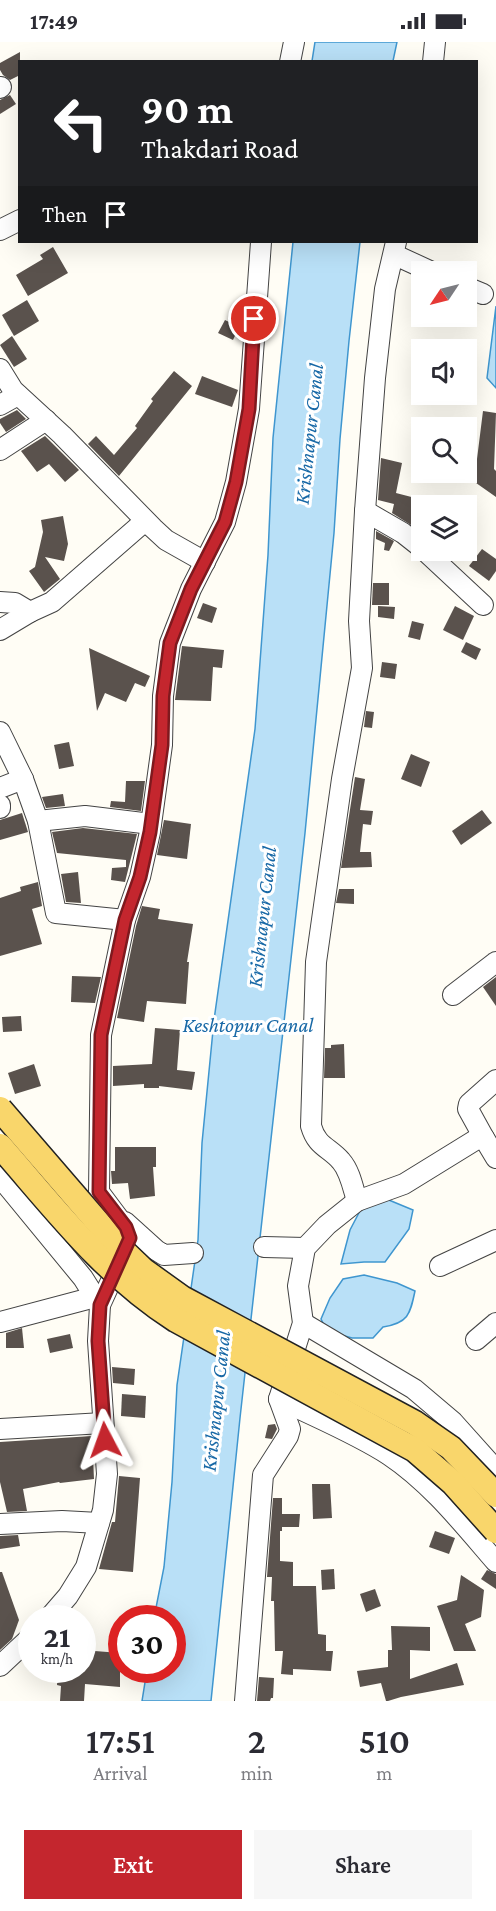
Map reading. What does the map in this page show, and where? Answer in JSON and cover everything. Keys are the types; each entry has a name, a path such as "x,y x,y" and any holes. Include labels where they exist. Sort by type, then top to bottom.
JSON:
{"main road":[{"path":"0,1109 119,1247 161,1284 182,1298 415,1423 451,1448 496,1495"},
{"path":"0,1146 98,1258 150,1304 415,1449 453,1482 496,1531"}],"street":[{"path":"290,60 294,42"},
{"path":"433,60 435,42"},
{"path":"0,230 18,221"},
{"path":"60,1605 86,1567 99,1522 107,1474 97,1301 130,1238 129,1232 101,1196 98,1184 101,1035 125,920 140,877 151,824 162,745 163,696 170,643 191,589 225,522 236,482 249,409 261,243"},
{"path":"357,1201 342,1162 321,1145 314,1136 311,1126 316,962 342,779 362,668 359,621 364,512 384,300 396,248 416,261"},
{"path":"0,369 13,390 46,420 145,521 166,540 205,562"},
{"path":"0,405 18,395"},
{"path":"0,450 46,420"},
{"path":"364,512 411,539"},
{"path":"0,630 52,602 145,521"},
{"path":"436,561 483,605"},
{"path":"0,602 15,603 30,612"},
{"path":"0,732 23,779 38,821 56,913 125,920"},
{"path":"0,788 23,779"},
{"path":"38,821 85,816 151,824"},
{"path":"453,995 496,962"},
{"path":"496,1080 469,1104 468,1109 496,1158"},
{"path":"245,1701 262,1475 288,1436 290,1429 279,1399 303,1323 298,1286 305,1248 327,1225 357,1201 404,1184 477,1139 484,1138"},
{"path":"3,1190 76,1270 97,1301"},
{"path":"114,1212 164,1255 194,1253"},
{"path":"440,1266 496,1239"},
{"path":"264,1247 305,1248"},
{"path":"0,1322 97,1301"},
{"path":"303,1323 414,1389 453,1422 496,1470"},
{"path":"476,1340 496,1323"},
{"path":"279,1399 359,1438 389,1456 448,1506 496,1562"},
{"path":"0,1429 104,1423"},
{"path":"0,1524 99,1522"},
{"path":"0,1666 18,1649"}],"water":[{"path":"315,42 397,42 393,60 312,60"},
{"name":"Keshtopur Canal","path":"293,243 360,243 305,833 211,1701 142,1701 145,1683 186,1683 186,1605 157,1605 164,1567 172,1482 177,1385 198,1240 202,1143 214,1020 255,729 268,555 273,438"},
{"path":"496,306 496,388 487,378"},
{"path":"384,1198 413,1210 409,1229 385,1262 341,1264 350,1230 362,1207"},
{"path":"364,1275 397,1283 415,1291 409,1312 398,1323 383,1327 373,1338 352,1338 327,1331 321,1319 330,1298 343,1279"}],"building":[{"path":"20,52 18,76 10,80 3,75 0,63"},
{"path":"10,95 16,104 0,114 0,100"},
{"path":"53,247 68,273 28,296 16,275 43,259 40,255"},
{"path":"27,300 39,321 14,336 2,315"},
{"path":"225,320 239,327 233,340 218,333"},
{"path":"12,336 27,359 14,367 0,345"},
{"path":"174,371 192,386 119,476 88,444 96,436 114,455 137,428 135,426 153,401 151,399"},
{"path":"202,376 238,390 232,407 195,394"},
{"path":"17,410 26,419 6,432 0,419"},
{"path":"483,411 496,413 494,469 496,471 496,497 476,483"},
{"path":"45,436 79,470 65,482 49,464 37,472 21,451"},
{"path":"381,458 402,463 396,493 411,497 411,525 392,513 394,504 378,500"},
{"path":"63,516 68,544 64,561 45,557 60,579 44,592 29,571 35,567 43,532 41,520"},
{"path":"376,531 394,541 389,551 384,550 385,543 376,539"},
{"path":"482,549 496,559 496,571 489,581 469,566 473,561 477,561 477,556"},
{"path":"373,583 389,583 389,605 372,605"},
{"path":"203,603 217,608 212,623 197,618"},
{"path":"378,606 395,607 394,619 378,617"},
{"path":"455,606 474,616 463,640 443,630"},
{"path":"412,621 424,624 420,640 408,637"},
{"path":"466,642 481,649 476,660 461,652"},
{"path":"182,646 224,650 222,668 213,667 211,701 175,700"},
{"path":"89,648 150,676 145,687 135,683 126,702 105,693 97,711"},
{"path":"382,662 397,664 395,679 380,677"},
{"path":"366,711 374,712 372,728 364,727"},
{"path":"69,742 74,766 59,769 54,745"},
{"path":"411,754 430,762 421,787 401,779"},
{"path":"355,777 365,779 360,810 373,811 371,825 363,824 360,852 371,852 372,867 341,868"},
{"path":"126,781 145,781 141,811 110,807 111,801 125,802"},
{"path":"63,794 65,806 46,808 42,797"},
{"path":"482,810 492,823 461,845 452,831"},
{"path":"22,813 28,832 0,840 0,820"},
{"path":"164,820 191,824 187,859 157,855"},
{"path":"83,828 137,834 125,882 111,880 112,868 126,867 126,860 57,853 52,832"},
{"path":"78,872 81,903 66,902 61,874"},
{"path":"38,882 42,906 32,909 42,944 0,956 0,898 21,891 20,887"},
{"path":"339,889 354,889 354,904 336,903"},
{"path":"142,906 160,909 158,919 193,924 187,962 189,962 186,1004 147,1001 144,1022 117,1018"},
{"path":"72,976 101,977 95,1003 71,1002"},
{"path":"496,977 496,1006 483,987"},
{"path":"21,1016 22,1031 3,1032 2,1017"},
{"path":"155,1028 180,1030 177,1070 195,1072 192,1090 159,1086 159,1088 144,1088 144,1084 113,1086 113,1066 152,1064"},
{"path":"344,1044 345,1078 324,1078 325,1048"},
{"path":"34,1064 41,1086 15,1094 8,1073"},
{"path":"115,1147 156,1147 156,1167 153,1167 155,1196 130,1199 128,1183 112,1184 111,1171 115,1171"},
{"path":"22,1328 24,1348 6,1348 6,1333"},
{"path":"70,1334 73,1348 50,1353 47,1339"},
{"path":"112,1367 135,1369 134,1385 113,1383"},
{"path":"122,1394 146,1396 145,1418 121,1416"},
{"path":"275,1424 277,1429 272,1439 265,1438 268,1425"},
{"path":"92,1436 94,1479 59,1482 23,1489 27,1511 7,1512 0,1482 0,1442"},
{"path":"119,1476 140,1478 133,1572 99,1569 112,1522 115,1522"},
{"path":"312,1484 330,1484 332,1518 313,1519"},
{"path":"273,1498 282,1498 282,1514 300,1514 299,1527 282,1527 280,1531 280,1561 293,1562 293,1586 316,1586 318,1634 326,1635 326,1651 333,1651 331,1671 293,1669 293,1675 281,1674 283,1651 275,1651 274,1601 271,1601 272,1577 267,1577"},
{"path":"435,1531 455,1538 449,1554 429,1547"},
{"path":"18,1535 20,1546 0,1549 0,1536"},
{"path":"334,1569 335,1589 322,1590 321,1570"},
{"path":"487,1570 496,1574 496,1589 481,1579"},
{"path":"0,1572 2,1572 18,1623 12,1639 0,1650"},
{"path":"461,1575 484,1590 481,1617 465,1624 476,1651 454,1651 437,1606 457,1600"},
{"path":"375,1589 381,1606 366,1612 360,1594"},
{"path":"391,1626 430,1627 430,1651 410,1650 410,1679 457,1663 464,1685 388,1701 386,1701 381,1683 360,1687 357,1671 388,1667 388,1650 392,1650"},
{"path":"96,1651 108,1652 108,1683 120,1683 120,1687 85,1684 84,1701 60,1701 61,1686 57,1683 96,1683"},
{"path":"259,1677 274,1678 273,1698 270,1701 257,1701"}],"route":[{"path":"105,1440 98,1341 100,1305 130,1238 126,1227 99,1192 101,1035 125,920 140,877 150,832 162,745 163,696 170,643 191,589 225,522 236,482 249,409 254,319"}],"water label":[{"name":"Krishnapur Canal","path":"309,434"},
{"name":"Krishnapur Canal","path":"262,917"},
{"name":"Krishnapur Canal","path":"216,1401"}]}
